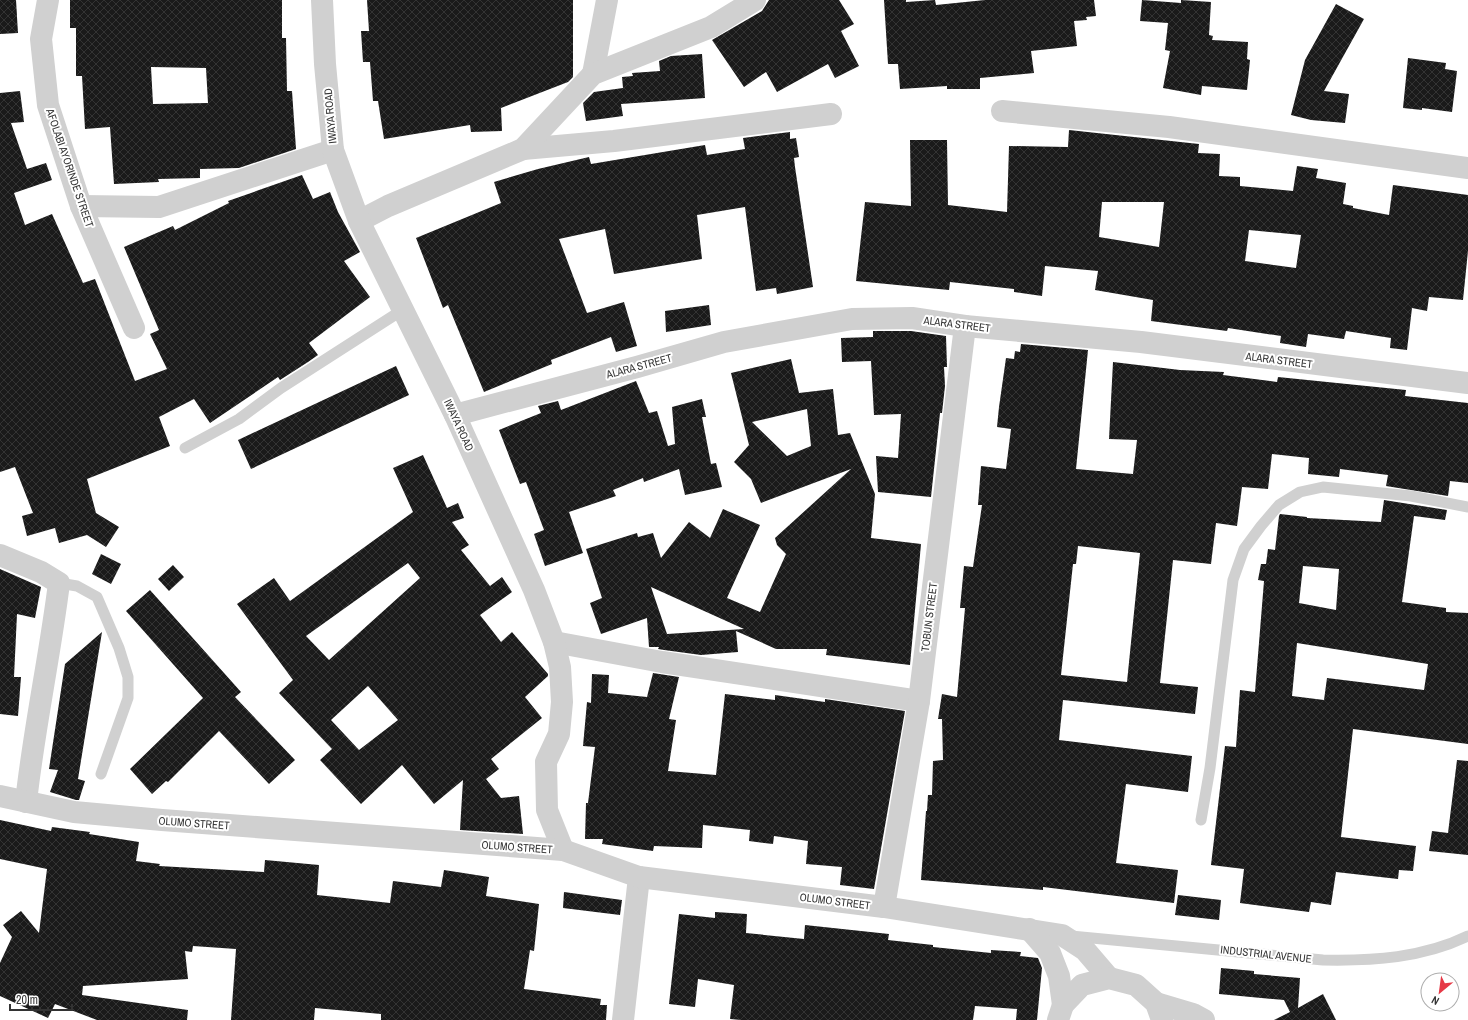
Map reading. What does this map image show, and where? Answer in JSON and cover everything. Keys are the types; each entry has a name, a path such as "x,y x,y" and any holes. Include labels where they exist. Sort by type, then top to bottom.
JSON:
{"street":[{"name":"AFOLABI AYORINDE STREET","path":"48,0 41,39 48,105 81,206 134,328"},
{"name":"IWAYA ROAD","path":"322,0 333,150 359,221 404,309 455,415 534,590 554,642 560,667 562,702 559,734 546,762 547,810 563,850"},
{"path":"593,74 607,0"},
{"path":"524,149 593,74 711,27 755,0"},
{"path":"1002,111 1169,127 1468,168"},
{"path":"359,221 388,206 524,149 621,140 831,114"},
{"path":"81,206 159,207 333,150"},
{"name":"ALARA STREET","path":"455,415 637,367 724,342 852,319 912,318 965,326 1141,342 1468,383"},
{"name":"TOBUN STREET","path":"884,907 919,701 965,326"},
{"path":"0,554 41,572 59,583 53,633 38,713 26,802"},
{"path":"554,642 662,662 919,701"},
{"name":"OLUMO STREET","path":"0,796 74,812 563,850 639,877 884,907 1062,935"},
{"path":"623,1020 639,877"},
{"path":"1029,929 1050,953 1059,976 1060,1012"},
{"path":"1062,935 1085,950 1109,978"},
{"path":"1060,1012 1082,986 1109,978 1136,985 1159,1011 1193,1014 1204,1020"}],"lane":[{"path":"185,448 239,419 280,388 404,309"},
{"path":"1201,820 1210,768 1233,580 1244,548 1266,520 1279,505 1300,492 1323,487 1411,496 1468,507"},
{"path":"59,583 77,586 97,597 119,648 128,677 128,698 101,774"},
{"name":"INDUSTRIAL AVENUE","path":"1062,935 1323,960 1364,961 1411,955 1454,943 1468,936"}],"building":[{"path":"0,0 16,0 18,33 0,34"},
{"path":"70,0 282,0 282,38 286,38 287,91 292,91 296,149 239,168 200,169 200,178 158,179 159,182 114,184 110,127 85,129 82,76 76,76 76,28 70,28","holes":["151,67 206,68 208,103 153,104"]},
{"path":"367,0 573,0 573,77 568,82 501,108 502,131 471,132 470,125 384,139 378,101 373,101 370,62 363,62 361,31 369,31"},
{"path":"769,0 839,0 854,24 841,31 859,66 835,78 828,64 777,92 766,72 744,87 712,40 762,11"},
{"path":"884,0 906,0 906,2 935,0 936,5 985,0 1094,0 1096,16 1086,17 1087,20 1074,21 1077,46 1031,51 1034,73 980,78 980,89 947,89 947,86 900,89 898,64 888,64"},
{"path":"1142,0 1181,3 1181,0 1211,2 1209,35 1213,36 1212,40 1248,42 1247,59 1250,60 1247,90 1202,86 1201,95 1163,88 1170,51 1165,50 1168,23 1140,21"},
{"path":"1336,4 1364,19 1324,91 1349,94 1345,123 1311,120 1291,115 1305,60"},
{"path":"702,54 705,98 621,104 623,116 586,121 583,103 594,92 623,88 622,77 633,76 632,73 660,71 659,61 671,56"},
{"path":"1408,58 1446,63 1445,69 1457,71 1452,112 1422,108 1422,110 1403,108"},
{"path":"20,91 24,122 11,123 27,169 46,163 52,180 14,193 25,225 52,214 83,283 95,279 135,381 167,369 150,334 159,330 124,247 173,226 175,230 229,203 228,201 302,175 313,199 330,192 338,212 360,252 344,261 370,297 309,343 318,355 308,362 280,380 278,377 210,423 194,399 159,417 170,446 87,479 96,513 119,527 106,547 87,535 59,543 55,528 27,536 22,516 33,513 15,467 0,472 0,93"},
{"path":"1069,130 1199,144 1198,153 1220,154 1219,176 1240,177 1240,186 1293,191 1297,166 1318,169 1316,178 1346,183 1343,204 1353,206 1353,208 1389,215 1393,185 1468,195 1468,251 1463,300 1429,297 1427,311 1412,308 1407,350 1390,348 1391,338 1346,331 1344,339 1308,334 1306,347 1280,343 1281,336 1228,328 1227,331 1151,321 1153,300 1095,290 1098,271 1045,266 1042,296 1014,292 1014,289 950,282 949,290 856,281 865,202 911,206 910,140 947,140 948,205 1007,212 1009,146 1068,147","holes":["1102,202 1164,202 1159,247 1099,237","1249,230 1301,235 1296,268 1245,261"]},
{"path":"790,132 790,139 796,138 799,157 794,158 813,287 777,294 776,288 756,291 745,207 697,215 702,259 614,274 605,229 559,239 587,313 624,302 637,346 616,352 611,337 551,360 552,364 484,392 448,305 443,308 416,238 501,203 494,182 538,169 589,157 591,164 705,145 707,155 745,149 743,138"},
{"path":"709,305 711,325 666,332 665,311"},
{"path":"873,331 911,331 946,336 947,367 944,367 945,386 942,413 940,413 931,497 878,492 876,456 898,458 901,414 874,415 871,361 842,362 841,338 873,337"},
{"path":"1021,344 1088,350 1076,469 1133,474 1137,440 1109,439 1113,362 1180,370 1224,372 1223,375 1277,382 1278,377 1406,390 1405,396 1468,403 1468,483 1450,481 1448,496 1386,486 1388,475 1340,469 1339,477 1308,474 1309,458 1272,454 1268,489 1242,487 1237,526 1216,523 1211,564 1173,560 1160,683 1198,687 1195,714 1063,700 1059,740 1192,756 1188,792 1126,784 1116,863 1178,870 1174,903 1043,887 1043,890 921,880 928,795 932,795 933,761 943,760 942,719 938,719 942,694 957,697 965,608 960,608 964,566 973,567 982,505 978,505 981,466 1006,469 1011,429 997,427 999,407 1006,358 1014,359 1015,351 1020,352","holes":["1078,546 1140,553 1127,682 1061,675 1073,564 1076,564"]},
{"path":"791,359 799,393 833,389 838,435 850,433 875,494 871,538 921,544 910,665 826,655 827,649 776,649 736,631 738,652 701,655 658,649 659,647 649,647 647,618 601,634 590,603 602,598 586,549 637,533 638,537 653,533 661,558 689,522 710,538 723,509 760,525 727,598 760,612 786,554 777,545 775,538 851,469 761,503 751,479 734,462 749,445 731,373","holes":["807,409 811,446 787,456 752,422","651,587 744,629 667,634"]},
{"path":"396,366 409,395 251,469 238,440"},
{"path":"636,381 649,413 657,411 668,446 675,444 672,407 702,399 706,417 702,417 711,464 716,463 722,487 685,495 679,469 644,482 643,478 613,490 616,496 569,512 583,553 545,566 534,534 544,530 526,482 520,484 499,430 541,413 538,406 558,401 561,410"},
{"path":"423,455 447,508 458,503 464,518 452,522 469,545 461,550 490,586 502,577 512,592 480,615 501,642 512,632 548,674 548,676 525,697 542,718 491,759 499,769 486,779 501,798 519,796 523,834 460,830 463,780 434,804 402,765 361,804 320,760 332,749 279,693 293,680 237,604 274,578 290,601 413,512 393,468","holes":["408,563 420,578 329,660 306,636","368,686 398,720 359,750 331,720"]},
{"path":"1384,500 1447,510 1445,520 1414,516 1402,602 1446,608 1446,612 1468,613 1468,744 1353,729 1341,837 1416,846 1413,871 1399,870 1398,879 1336,872 1331,905 1311,902 1309,912 1240,903 1244,869 1211,865 1225,746 1236,747 1240,690 1255,692 1264,581 1258,580 1261,564 1266,564 1268,549 1275,550 1280,514 1307,518 1381,522","holes":["1303,566 1339,569 1336,610 1299,603","1297,643 1428,664 1424,690 1327,678 1324,700 1292,696"]},
{"path":"101,554 121,564 111,584 92,574"},
{"path":"173,565 184,577 169,591 158,579"},
{"path":"0,569 41,587 35,618 17,614 14,677 21,677 18,716 0,714"},
{"path":"150,590 241,692 235,697 295,760 269,784 219,731 168,782 166,781 152,794 130,769 203,698 126,611"},
{"path":"102,632 78,779 85,781 79,800 76,800 50,792 58,770 49,769 65,664"},
{"path":"653,673 679,677 669,719 676,720 668,771 716,775 725,694 775,700 775,695 825,702 825,699 905,711 874,889 840,885 842,867 806,864 808,841 774,836 773,844 749,841 750,830 703,825 702,848 654,846 653,851 602,844 603,839 585,839 586,803 588,803 595,747 583,746 587,702 591,703 592,674 609,675 608,693 647,697"},
{"path":"1457,760 1468,761 1468,855 1429,851 1432,831 1448,833"},
{"path":"0,820 51,831 52,827 90,832 89,834 139,842 136,861 160,864 159,866 264,872 265,860 319,865 317,895 390,903 393,881 441,887 444,870 489,877 486,896 539,904 534,951 530,950 524,989 601,999 600,1005 607,1005 606,1020 381,1020 381,1014 315,1008 314,1020 231,1020 236,949 193,946 192,952 185,951 188,979 83,986 82,995 188,1010 187,1020 97,1020 55,1004 48,1018 0,996 0,963 12,937 3,925 21,911 39,933 47,869 0,859"},
{"path":"564,892 622,900 620,915 563,908"},
{"path":"1178,895 1221,900 1219,920 1175,915"},
{"path":"715,912 747,914 746,933 804,939 805,925 889,934 888,940 933,945 933,947 991,953 991,950 1021,952 1020,956 1038,958 1042,968 1037,1020 1016,1020 1017,1009 975,1006 973,1020 730,1019 734,985 698,979 695,1007 669,1004 679,914 715,918"},
{"path":"1221,968 1254,971 1254,974 1300,978 1298,1008 1323,994 1336,1020 1274,1020 1290,1012 1284,1000 1219,994"}]}
